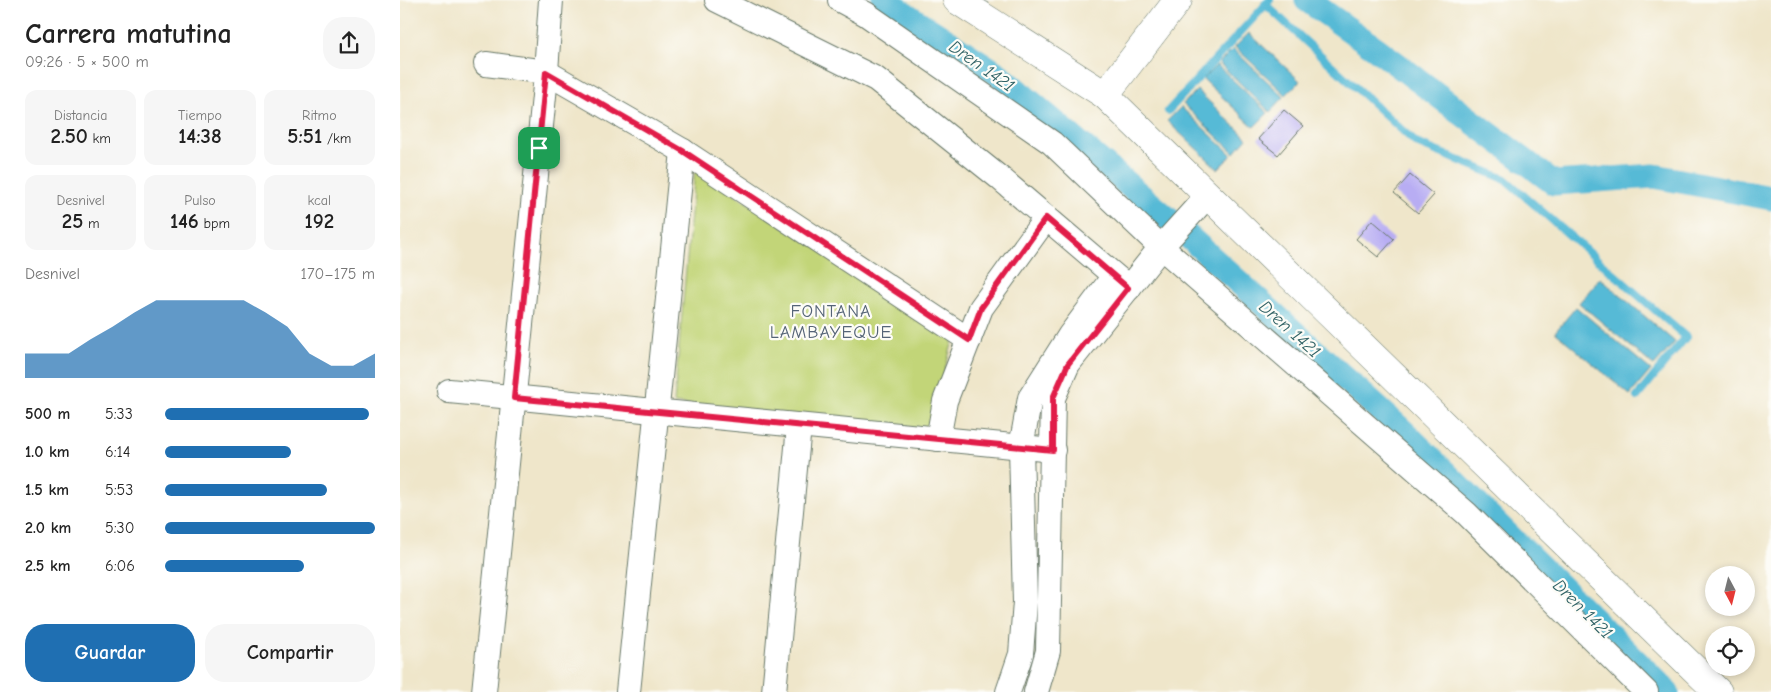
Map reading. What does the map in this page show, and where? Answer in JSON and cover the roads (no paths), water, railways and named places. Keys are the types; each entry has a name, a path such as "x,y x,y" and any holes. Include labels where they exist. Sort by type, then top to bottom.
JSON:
{"street":[{"path":"484,692 546,72 551,0"},
{"path":"717,0 876,80 1046,218 1121,282"},
{"path":"840,0 866,14 1052,143 1166,241 1466,513 1646,692"},
{"path":"957,0 1105,95 1204,200 1718,692"},
{"path":"1105,95 1178,0"},
{"path":"486,64 546,72 683,151 969,340"},
{"path":"628,692 683,151"},
{"path":"1008,692 1021,654 1025,602 1021,447 1030,398 1070,334 1121,282 1166,241 1204,200"},
{"path":"938,439 945,401 981,308 1046,218"},
{"path":"1036,692 1048,651 1053,398 1068,364 1121,282"},
{"path":"449,391 1053,450"},
{"path":"774,692 799,426"}],"water":[{"path":"1249,33 1300,81 1286,95 1235,47"},
{"path":"1233,49 1284,97 1270,112 1219,63"},
{"path":"1217,65 1268,113 1254,127 1203,79"},
{"path":"1197,90 1247,138 1234,153 1183,104"},
{"path":"1181,107 1232,155 1218,169 1167,121"},
{"path":"1600,278 1675,342 1654,366 1579,303"},
{"path":"1576,307 1651,370 1630,395 1555,332"}],"waterway":[{"name":"Dren 1421","path":"884,0 999,75 1180,229 1405,433 1667,692"},
{"path":"1168,111 1270,0"},
{"path":"1307,0 1378,50 1554,183 1654,176 1771,198"},
{"path":"1265,4 1416,143 1505,179 1686,337 1637,397"}],"district":[{"name":"FONTANA LAMBAYEQUE","path":"831,321"}]}
